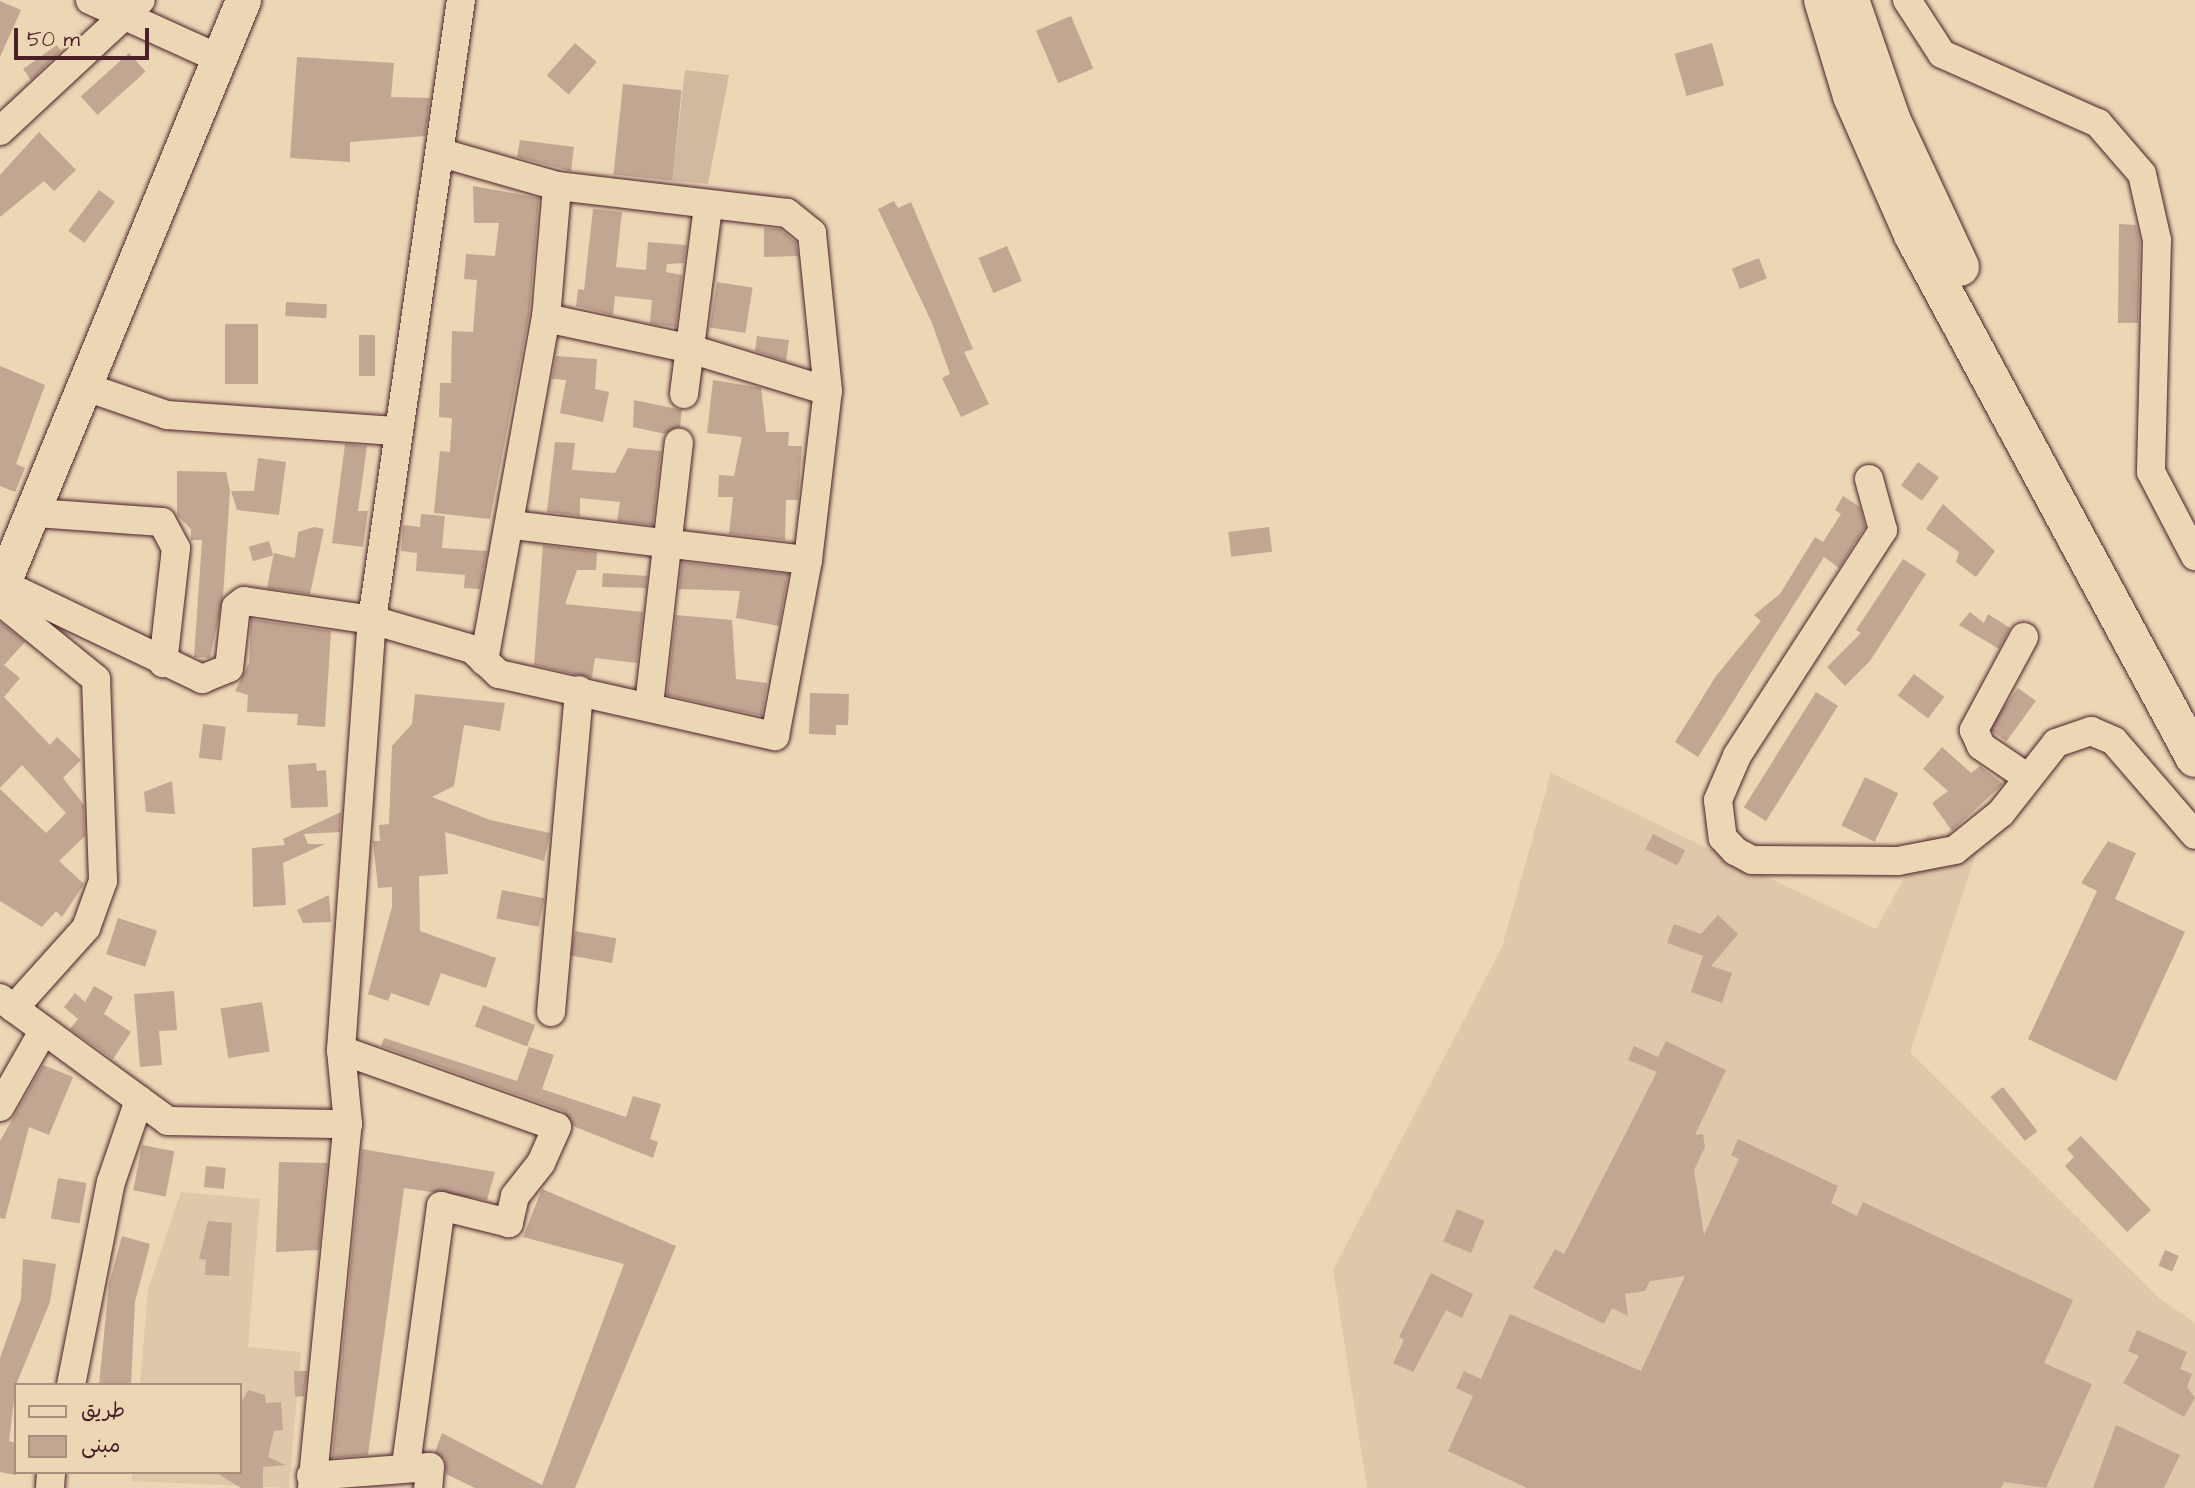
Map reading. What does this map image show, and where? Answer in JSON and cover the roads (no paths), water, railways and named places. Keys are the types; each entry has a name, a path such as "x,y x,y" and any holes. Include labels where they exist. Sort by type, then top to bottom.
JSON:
{"highway":[{"path":"1823,0 1852,96 1913,234 2195,758"},
{"path":"1850,0 1883,101 1947,242 2195,711"}],"main road":[{"path":"1,592 36,513 243,0"}],"street":[{"path":"90,0 132,8 218,58"},
{"path":"428,1488 430,1467 406,1466 312,1482 348,1124 341,1050 372,620 398,431 442,153 461,0"},
{"path":"1907,0 1926,37 1942,54 2098,123 2143,174 2157,240 2151,472 2195,556"},
{"path":"0,131 132,8"},
{"path":"1,592 101,626 163,663 202,679 229,668 236,607 244,601 372,620 472,649 499,674 649,705 775,736 808,560 828,391 812,233 787,213 556,187 442,153"},
{"path":"484,660 513,525 546,318 556,187"},
{"path":"684,394 687,348 708,206"},
{"path":"546,318 687,348 828,391"},
{"path":"86,387 167,415 398,431"},
{"path":"649,705 664,546 679,443"},
{"path":"1869,479 1883,530 1737,757 1718,800 1723,838 1752,860 1927,859 1980,834 2066,736 2103,734 2195,835"},
{"path":"36,513 162,522 176,548 163,663"},
{"path":"513,525 664,546 808,560"},
{"path":"1,592 96,679 103,881 86,928 7,1003 42,1033 168,1121 348,1124"},
{"path":"2024,637 1974,730 1981,746 2028,778"},
{"path":"551,1012 579,690"},
{"path":"0,1107 42,1033"},
{"path":"341,1050 557,1127 541,1163 515,1196 509,1223 441,1206 406,1466"},
{"path":"71,1383 111,1182 139,1100"}]}
